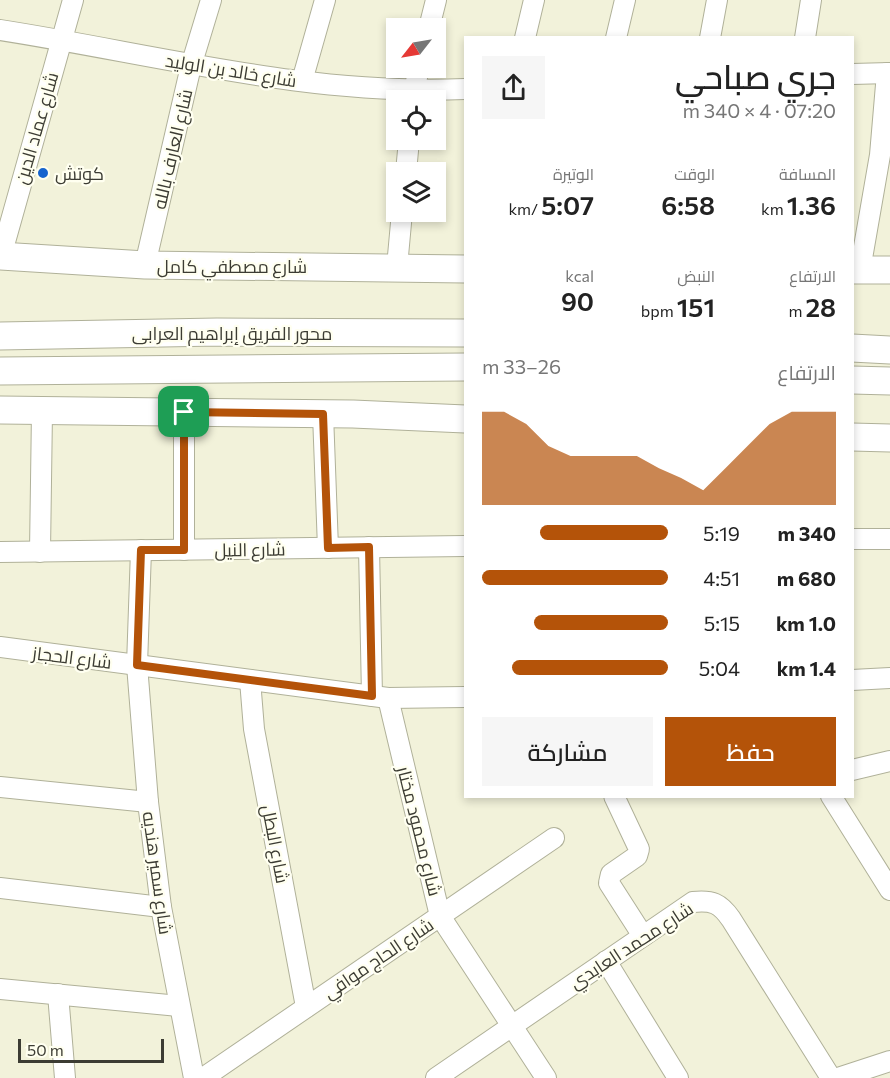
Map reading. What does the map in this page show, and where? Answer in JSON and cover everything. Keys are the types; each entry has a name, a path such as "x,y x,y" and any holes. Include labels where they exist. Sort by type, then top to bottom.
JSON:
{"street":[{"name":"شارع عماد الدين","path":"0,256 73,0"},
{"name":"شارع العارف بالله","path":"145,265 191,66 211,0"},
{"path":"302,81 325,0"},
{"path":"432,18 436,0"},
{"path":"525,36 534,0"},
{"path":"616,36 625,0"},
{"path":"710,36 717,0"},
{"path":"805,36 811,0"},
{"name":"شارع خالد بن الوليد","path":"0,30 191,66 386,92"},
{"path":"854,74 889,73 880,155 856,270 890,270"},
{"name":"شارع خالد بن الوليد","path":"446,92 464,89"},
{"path":"397,267 401,222"},
{"name":"شارع مصطفي كامل","path":"0,256 145,265 397,267 464,270"},
{"name":"محور الفريق إبراهيم العرابى","path":"0,336 217,332 464,333"},
{"path":"854,348 890,350"},
{"name":"محور الفريق إبراهيم العرابى","path":"0,371 464,367"},
{"path":"854,380 890,381"},
{"path":"0,410 323,414 464,419"},
{"path":"40,552 42,411"},
{"path":"184,412 184,550"},
{"path":"323,414 328,548"},
{"path":"854,437 890,438"},
{"path":"854,539 890,539"},
{"name":"شارع النيل","path":"0,552 464,546"},
{"name":"شارع محمود مختار","path":"369,547 380,697 440,916 546,1078"},
{"name":"شارع سمير هنديه","path":"141,550 137,665 148,802 161,908 194,1078"},
{"name":"شارع الحجاز","path":"0,647 380,697 464,697"},
{"path":"854,680 890,678"},
{"name":"شارع البطل","path":"250,680 254,729 306,1008"},
{"path":"854,770 890,761"},
{"path":"0,787 148,802"},
{"path":"615,798 639,849 637,856 611,874 609,883 643,936"},
{"path":"833,798 882,861 890,890"},
{"name":"شارع الحاج موافي","path":"203,1078 554,838"},
{"path":"0,888 161,908"},
{"name":"شارع محمد العايدي","path":"436,1078 693,902 708,900 722,906 831,1078"},
{"path":"606,961 678,1078"},
{"path":"0,989 179,1006"},
{"path":"58,994 65,1078"},
{"path":"838,1078 890,1061"}],"place":[{"name":"كوتش","path":"43,173"}],"route":[{"path":"184,412 323,414 328,548 369,547 372,696 137,665 141,550 184,550 184,412"}]}
